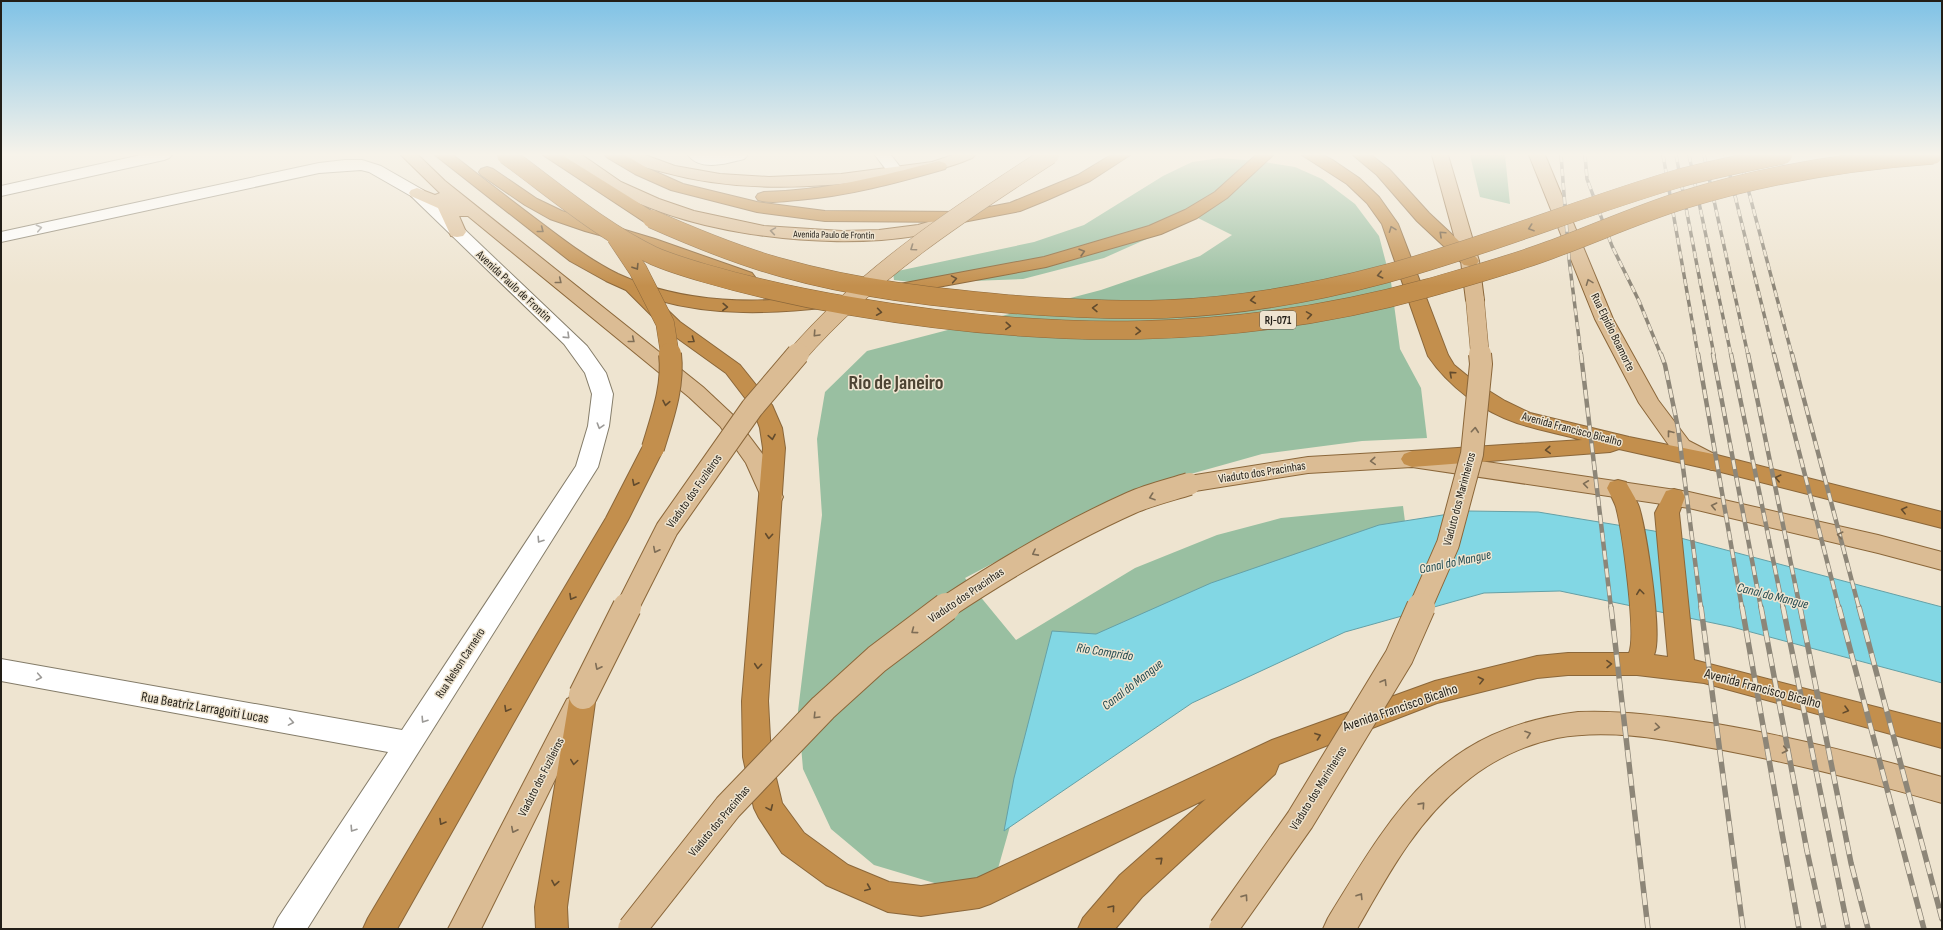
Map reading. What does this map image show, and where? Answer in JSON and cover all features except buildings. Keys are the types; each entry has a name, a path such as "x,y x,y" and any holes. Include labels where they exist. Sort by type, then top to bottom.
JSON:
{"highway":[{"path":"500,198 578,258 633,286 688,302 713,306 769,308 798,306 847,299 1046,262 1155,230 1191,214 1216,198"},
{"path":"526,198 556,215 591,227 649,243 733,273 793,288 847,299"},
{"name":"RJ-071","path":"566,198 615,234 656,257 734,282 815,301 876,312 954,322 1052,329 1146,331 1219,328 1313,315 1405,295 1507,265 1690,198"},
{"name":"RJ-071","path":"619,198 652,219 719,249 772,267 828,280 901,294 966,301 1055,307 1140,309 1211,306 1301,293 1386,274 1483,245 1617,198"},
{"path":"721,198 757,207 825,216 963,217"},
{"name":"Avenida Paulo de Frontin","path":"963,217 1014,207 1037,198"},
{"name":"Avenida Francisco Bicalho","path":"1371,198 1390,224 1432,339 1447,369 1469,388 1498,406 1524,418 1629,444 1713,462 1942,520"},
{"path":"1406,198 1423,217 1470,261"},
{"path":"379,929 616,520 653,448 667,404 671,364 665,323 641,276 615,234"},
{"name":"Avenida Francisco Bicalho","path":"633,286 673,326 732,369 762,405 771,428 774,448 772,498 755,701 756,757 769,808 793,843 837,875 888,897 921,901 979,893 1282,749 1435,692 1537,667 1568,664 1637,664 1682,668 1704,672 1942,736"},
{"path":"1412,458 1629,444"},
{"path":"1618,488 1627,505 1632,525 1645,630 1644,649 1637,664"},
{"path":"1674,497 1667,513 1682,668"},
{"path":"552,929 551,907 562,845 583,695"},
{"path":"1094,929 1131,886 1282,749"}],"main road":[{"path":"429,198 485,221"},
{"path":"442,198 457,232"},
{"path":"456,198 696,392 727,421 756,461 772,498"},
{"name":"Avenida Paulo de Frontin","path":"646,198 675,211 710,221 781,233 867,236 913,231 963,217"},
{"name":"Viaduto dos Fuzileiros","path":"464,929 667,529 752,408 817,332 895,261 983,198"},
{"name":"Viaduto dos Marinheiros","path":"1223,929 1300,820 1399,657 1448,544 1472,454 1481,364 1470,261 1452,198"},
{"name":"Rua Elpídio Boamorte","path":"1555,198 1604,319 1649,403 1681,446 1713,462"},
{"path":"1412,458 1674,497 1878,544 1942,561"},
{"name":"Viaduto dos Pracinhas","path":"632,929 728,807 823,708 877,659 939,612 1005,568 1132,503 1189,484 1308,465 1412,458"},
{"path":"1339,929 1397,835 1436,790 1453,774 1479,756 1518,737 1539,730 1564,726 1602,723 1636,724 1726,738 1853,765 1942,790"}],"street":[{"name":"Avenida Paulo de Frontin","path":"1,237 178,198"},
{"name":"Avenida Paulo de Frontin","path":"423,198 571,340 588,360 602,387"},
{"name":"Rua Nelson Carneiro","path":"289,929 588,467 602,419 602,387"},
{"name":"Rua Beatriz Larragoiti Lucas","path":"1,670 408,743"}],"green space":[{"path":"1127,198 1348,198 1355,204 1379,236 1391,282 1400,349 1421,388 1427,438 1362,441 1262,454 1130,491 965,578 1016,640 1135,568 1217,535 1281,518 1403,506 1407,537 1057,661 995,879 951,888 874,865 831,829 803,769 798,711 822,515 817,439 825,392 867,351 1101,290 1200,256 1232,235 1196,217 1104,258 1023,279 919,283 894,280 893,272 1034,242 1084,225"},
{"path":"1486,198 1509,198 1510,204"}],"water":[{"path":"1468,511 1538,512 1654,531 1942,607 1942,683 1732,627 1560,591 1484,593 1345,632 1192,703 1004,831 1014,778 1052,631 1096,634 1211,583 1379,525"}],"railway":[{"path":"1564,198 1569,259 1581,355"},
{"path":"1594,198 1612,246 1639,301 1661,355"},
{"path":"1671,198 1698,355"},
{"path":"1684,198 1714,355"},
{"path":"1698,198 1731,355"},
{"path":"1714,198 1748,355"},
{"path":"1736,198 1774,355"},
{"path":"1751,198 1792,355"},
{"path":"1581,354 1611,608"},
{"path":"1661,354 1665,365 1678,428 1701,608"},
{"path":"1698,354 1742,608"},
{"path":"1713,354 1761,608"},
{"path":"1731,354 1783,608"},
{"path":"1748,354 1800,608"},
{"path":"1774,354 1839,608"},
{"path":"1792,354 1859,608"},
{"path":"1611,607 1648,929"},
{"path":"1701,607 1743,929"},
{"path":"1742,607 1799,929"},
{"path":"1761,607 1807,851 1824,929"},
{"path":"1783,607 1848,929"},
{"path":"1800,607 1851,863 1868,929"},
{"path":"1839,607 1924,929"},
{"path":"1859,607 1942,919"}],"district":[{"name":"Rio de Janeiro","path":"896,382"}],"water label":[{"name":"Canal do Mangue","path":"1455,561"},
{"name":"Canal do Mangue","path":"1773,595"},
{"name":"Rio Comprido","path":"1105,651"},
{"name":"Canal do Mangue","path":"1132,684"}]}
